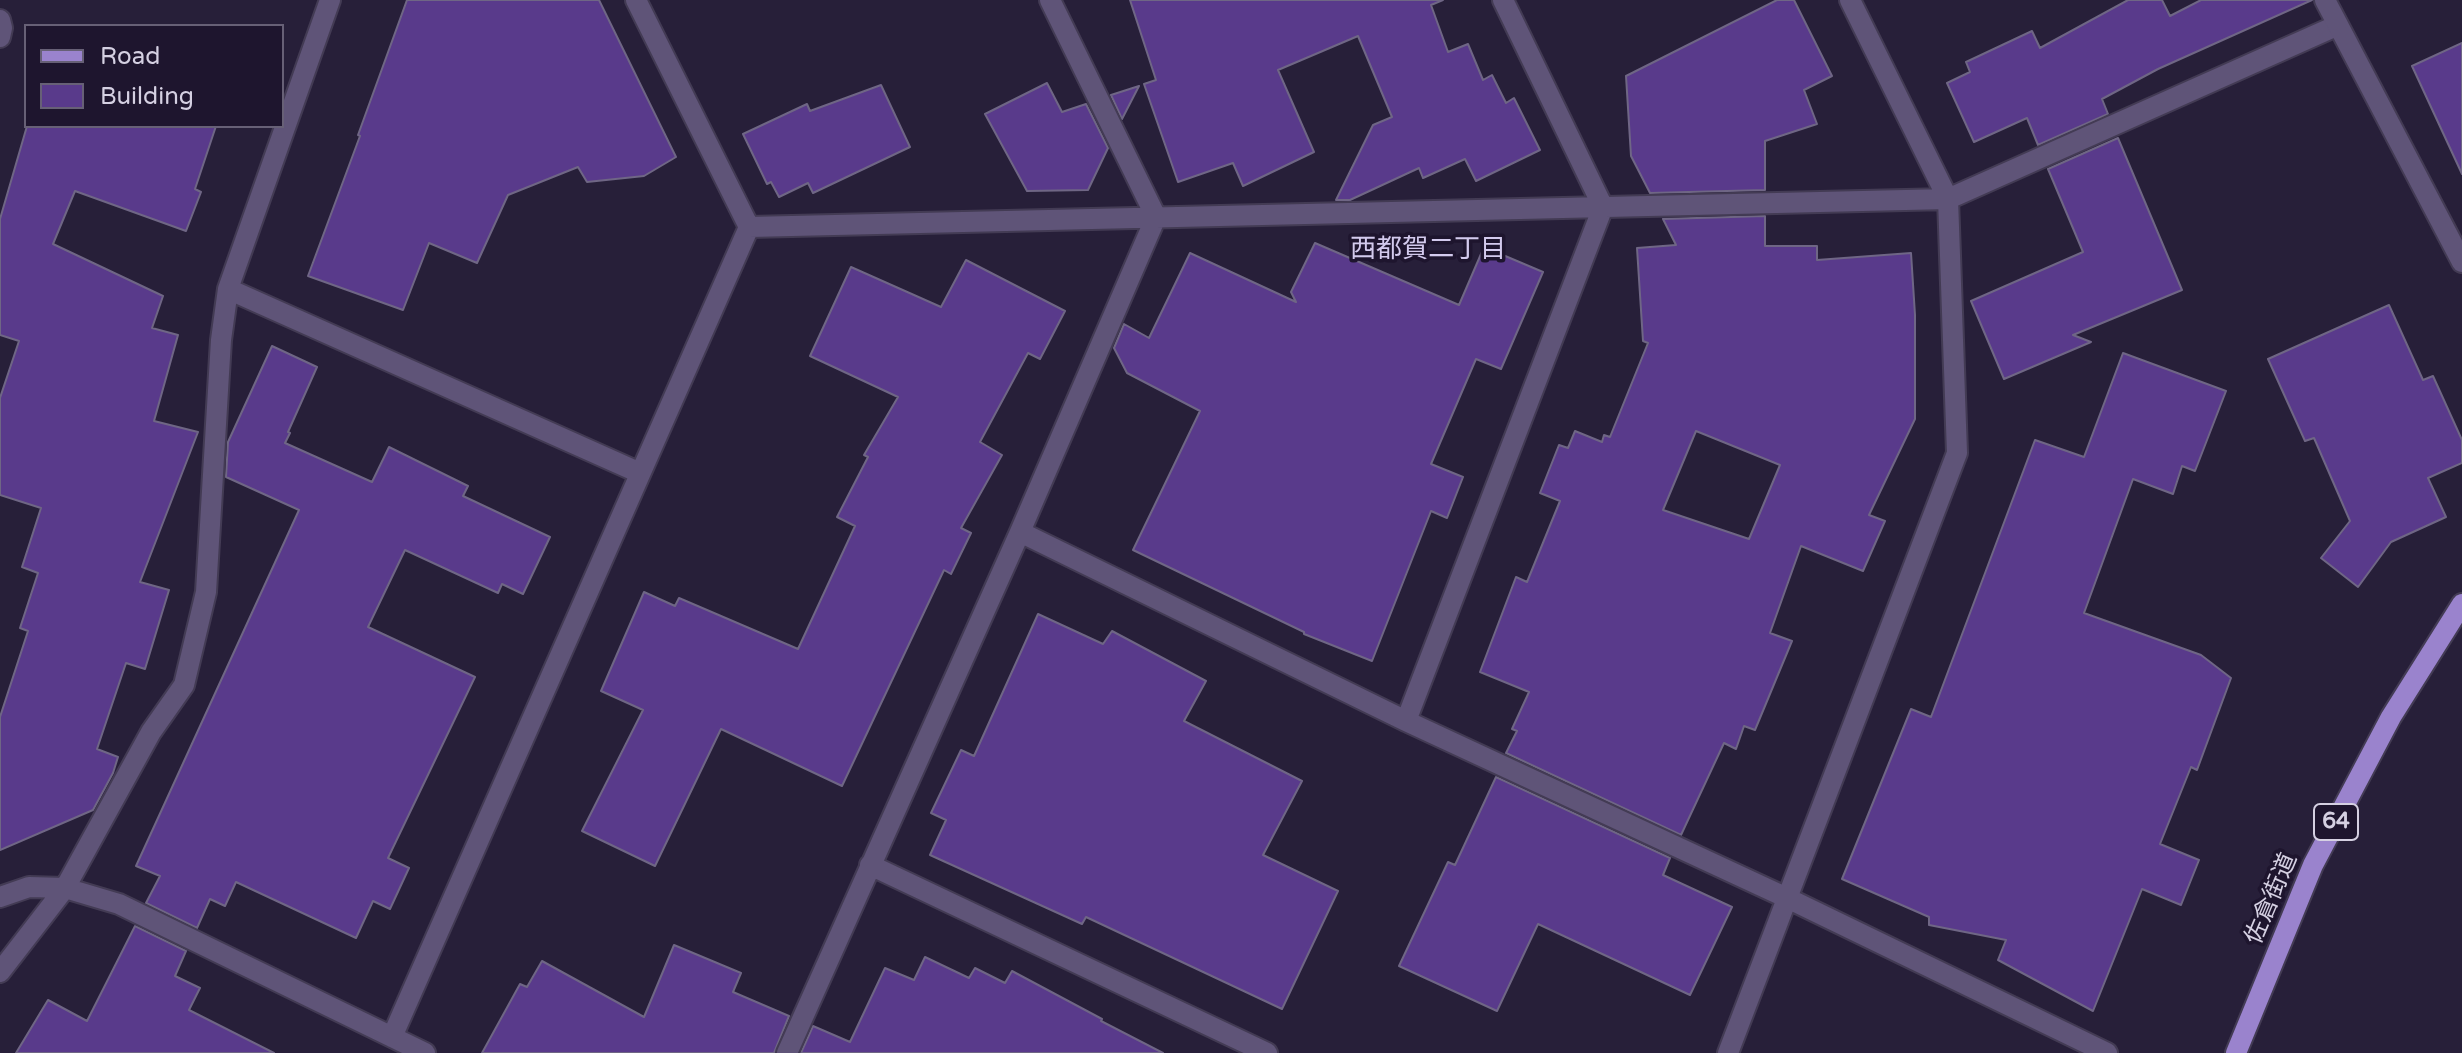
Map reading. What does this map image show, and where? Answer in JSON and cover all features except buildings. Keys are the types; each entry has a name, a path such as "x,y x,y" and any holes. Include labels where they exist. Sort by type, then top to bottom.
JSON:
{"main road":[{"name":"佐倉街道","path":"2236,1053 2313,865 2391,717 2462,604"}],"street":[{"path":"0,972 65,888 151,732 184,685 206,592 221,340 228,289 330,0"},
{"path":"636,0 749,227"},
{"path":"787,1053 1020,532 1156,217 1050,0"},
{"path":"1406,721 1603,207 1503,0"},
{"path":"1728,1053 1957,453 1948,199 1850,0"},
{"path":"2325,0 2462,262"},
{"path":"0,20 0,37"},
{"path":"749,227 1948,199 2336,26"},
{"path":"392,1037 749,227"},
{"path":"228,289 640,473"},
{"path":"1020,532 1406,721 1785,897 2107,1053"},
{"path":"870,865 1267,1053"},
{"path":"0,897 29,887 65,888 119,904 425,1053"}],"district":[{"name":"西都賀二丁目","path":"1428,250"}]}
